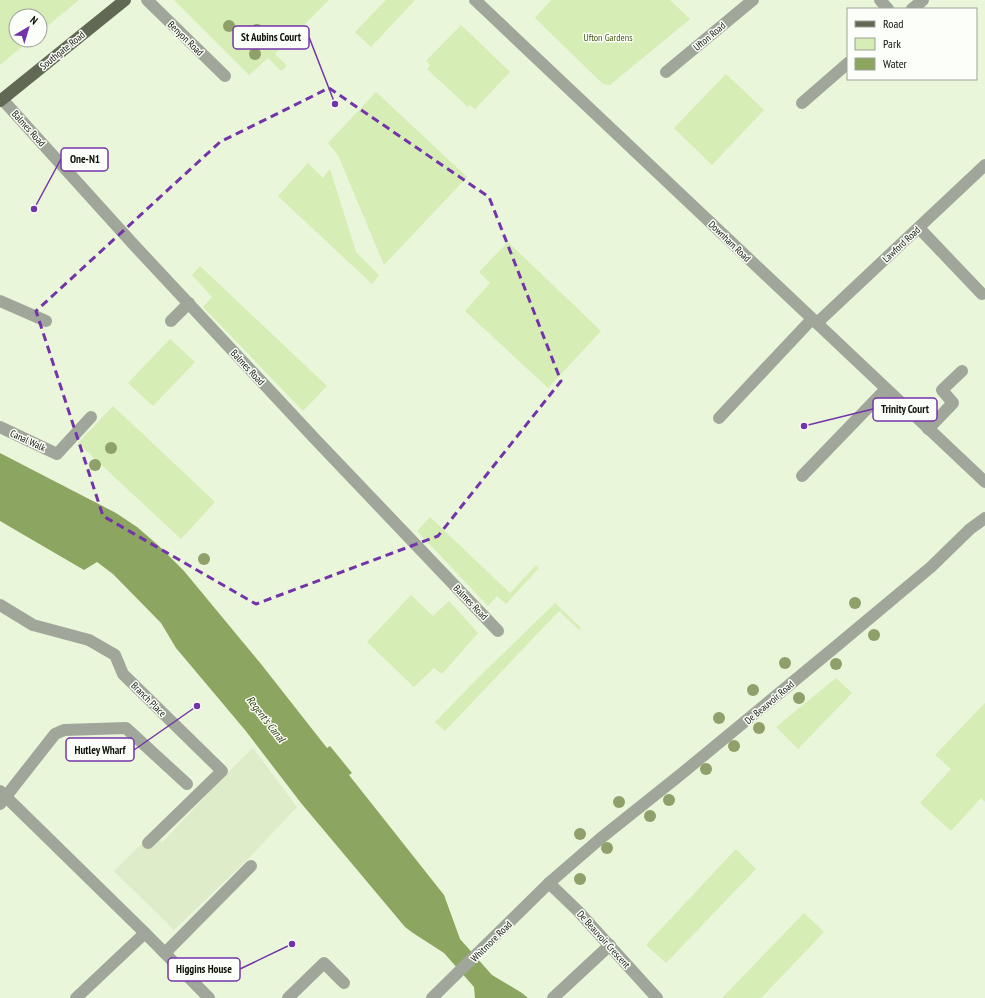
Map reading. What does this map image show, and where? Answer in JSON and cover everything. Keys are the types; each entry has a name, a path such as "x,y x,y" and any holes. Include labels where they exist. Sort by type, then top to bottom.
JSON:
{"main road":[{"name":"Southgate Road","path":"1,100 125,0"}],"street":[{"name":"Benyon Road","path":"146,0 225,76"},
{"name":"Downham Road","path":"475,0 985,482"},
{"name":"Ufton Road","path":"666,72 753,0"},
{"path":"880,0 887,8"},
{"path":"913,8 923,0"},
{"path":"802,103 847,65"},
{"name":"Balmes Road","path":"1,100 316,440 498,631"},
{"name":"Lawford Road","path":"719,418 815,321 919,228 985,165"},
{"path":"919,228 982,294"},
{"path":"0,301 46,321"},
{"path":"171,321 189,304"},
{"path":"928,428 953,403 942,390 962,371"},
{"path":"802,476 886,389"},
{"name":"Canal Walk","path":"0,427 57,454 91,417"},
{"name":"De Beauvoir Road","path":"549,883 601,838 680,775 931,567 970,529 985,518"},
{"name":"Branch Place","path":"0,605 33,625 89,640 115,655 123,674 222,772 148,843"},
{"path":"187,784 126,728 64,730 55,734 2,797 145,933 209,998"},
{"path":"165,953 251,866"},
{"name":"Whitmore Road","path":"432,998 549,883"},
{"name":"De Beauvoir Crescent","path":"549,883 610,945 657,998"},
{"path":"76,998 145,933"},
{"path":"553,998 610,945"},
{"path":"288,998 324,963 344,983"}],"highlighted area":[{"path":"329,88 489,197 561,381 438,536 256,604 103,516 36,311 220,142"}],"shaded area":[{"path":"253,748 297,807 249,858 174,930 114,871 152,834 162,843 222,778"}],"green space":[{"path":"0,0 79,0 48,25 48,8 8,8 8,48 20,48 0,65"},
{"path":"174,0 329,0 275,54 287,66 281,71 268,58 249,75"},
{"path":"386,0 415,0 371,47 355,32"},
{"name":"Ufton Gardens","path":"551,0 670,0 690,19 610,85 603,84 535,18"},
{"path":"461,25 510,72 475,109 470,105 468,107 427,69 430,65 426,61"},
{"path":"726,74 764,110 712,165 674,128"},
{"path":"376,92 467,177 384,265 338,155 328,143"},
{"path":"308,163 323,178 330,169 356,252 379,275 372,284 278,196"},
{"path":"508,242 601,331 548,388 465,311 490,283 479,272"},
{"path":"200,266 327,386 303,411 203,307 212,297 192,275"},
{"path":"170,339 195,362 153,406 128,383"},
{"path":"113,406 215,502 181,539 78,443"},
{"path":"430,517 510,593 536,565 539,568 506,604 497,596 488,606 417,531"},
{"path":"411,595 433,616 449,601 478,633 442,674 434,668 414,687 367,642"},
{"path":"555,603 581,628 579,630 559,611 445,731 435,722 479,677"},
{"path":"836,678 852,693 798,749 776,727"},
{"path":"985,703 985,802 981,798 951,831 920,803 951,769 935,755"},
{"path":"736,849 756,869 666,963 646,945"},
{"path":"804,913 824,932 761,998 722,998"}],"water":[{"name":"Regent's Canal","path":"0,453 116,513 137,527 184,571 261,664 327,748 330,746 352,773 349,775 444,895 460,939 492,975 528,998 475,998 474,987 444,953 405,927 301,803 245,730 176,648 161,623 113,574 97,562 84,570 0,521"}],"place":[{"name":"St Aubins Court","path":"335,104"},
{"name":"One-N1","path":"34,209"},
{"name":"Trinity Court","path":"804,426"},
{"name":"Hutley Wharf","path":"197,706"},
{"name":"Higgins House","path":"292,944"}]}
